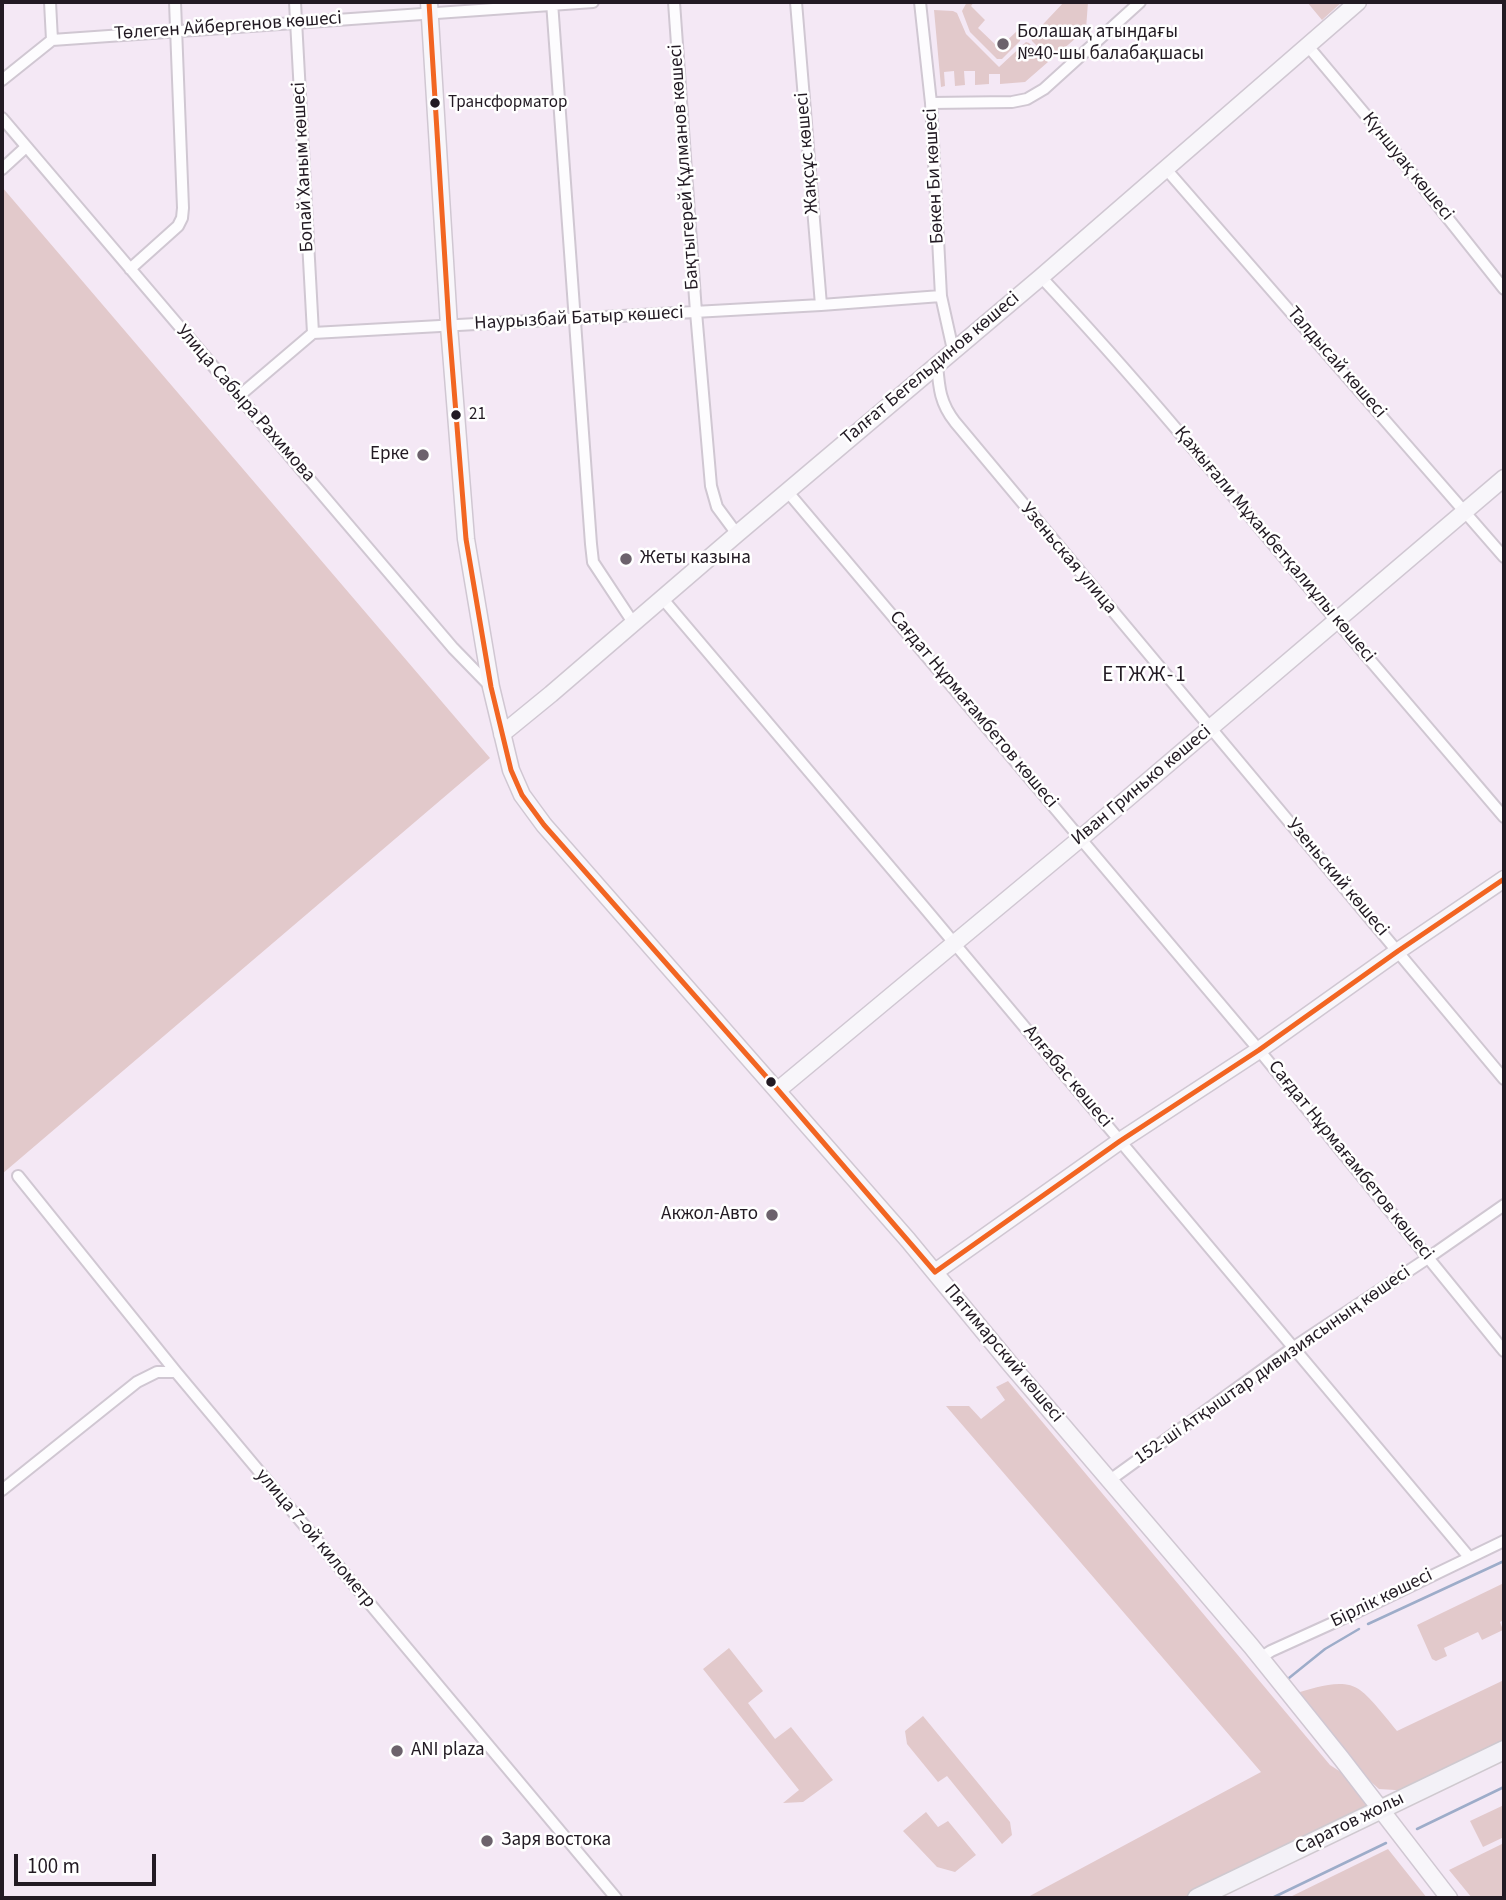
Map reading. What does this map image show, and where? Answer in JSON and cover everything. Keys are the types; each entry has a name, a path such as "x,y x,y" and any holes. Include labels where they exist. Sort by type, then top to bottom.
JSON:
{"main road":[{"name":"Талғат Бегельдинов көшесі","path":"502,734 1041,276 1358,2"},
{"path":"429,8 449,326 466,540 491,687 502,734"},
{"name":"Иван Гринько көшесі","path":"778,1090 1081,838 1504,478"},
{"name":"Пятимарский көшесі","path":"502,734 513,776 522,795 544,825 778,1090 1261,1658 1449,1898"},
{"path":"934,1272 1504,879"},
{"name":"Саратов жолы","path":"1219,1898 1504,1750"},
{"name":"Саратов жолы","path":"1197,1898 1504,1760"}],"street":[{"path":"2,80 52,40 50,2"},
{"path":"130,269 172,233 182,218 175,2"},
{"name":"Бопай Ханым көшесі","path":"295,2 313,332"},
{"name":"Төлеген Айбергенов көшесі","path":"52,40 296,23 429,8 593,2"},
{"name":"Бақтыгерей Құлманов көшесі","path":"674,2 712,491 717,507 737,534"},
{"name":"Жақсұс көшесі","path":"796,2 821,305"},
{"name":"Бөкен Би көшесі","path":"920,2 930,103 941,296 953,350"},
{"path":"930,103 1012,102 1027,99 1044,89 1140,2"},
{"path":"552,3 593,562 634,624"},
{"name":"Күншуақ көшесі","path":"1307,46 1369,119 1504,289"},
{"name":"Улица Сабыра Рахимова","path":"2,118 453,648 491,687"},
{"path":"2,169 26,147"},
{"name":"Талдысай көшесі","path":"1166,169 1504,558"},
{"name":"Қажығали Мұханбетқалиұлы көшесі","path":"1041,276 1185,437 1504,817"},
{"name":"Наурызбай Батыр көшесі","path":"313,332 821,305 941,296"},
{"path":"239,397 313,332"},
{"name":"Узеньская улица","path":"937,364 943,406 955,422 1222,743"},
{"name":"Сағдат Нұрмағамбетов көшесі","path":"787,491 1259,1050 1504,1351"},
{"name":"Алғабас көшесі","path":"663,597 956,942 1120,1142 1469,1557"},
{"name":"Узеньский көшесі","path":"1222,743 1504,1079"},
{"name":"улица 7-ой километр","path":"18,1176 176,1372 616,1898"},
{"name":"152-ші Атқыштар дивизиясының көшесі","path":"1110,1479 1294,1347 1504,1205"},
{"path":"2,1490 137,1381 157,1372 176,1372"},
{"name":"Бірлік көшесі","path":"1261,1658 1504,1541"}],"shaded area":[{"path":"967,2 974,2 971,6 985,20 978,28 999,48 1017,31 1021,35 1020,41 1002,59 997,59 970,32 962,11"},
{"path":"1064,2 1088,2 1086,29 1051,60 1031,37"},
{"path":"1307,2 1342,2 1322,20"},
{"path":"934,10 957,13 966,34 999,67 1026,42 1048,62 1025,82 1000,84 1000,74 989,74 989,84 975,85 975,71 964,71 965,85 955,86 954,71 944,72 945,86 941,87"},
{"path":"2,187 490,758 2,1174"},
{"path":"1008,1381 1330,1765 1359,1788 1366,1808 1361,1815 1183,1898 1026,1898 1261,1772 946,1406 969,1406 981,1419 1005,1400 996,1387"},
{"path":"1504,1583 1504,1620 1500,1622 1503,1630 1482,1640 1478,1632 1444,1648 1447,1656 1436,1661 1432,1659 1417,1625"},
{"path":"729,1648 763,1691 748,1703 775,1739 791,1727 833,1780 803,1802 783,1803 799,1790 703,1669"},
{"path":"1504,1680 1504,1745 1411,1791 1379,1789 1296,1693 1337,1684 1353,1686 1369,1699 1397,1731"},
{"path":"923,1716 1010,1822 1012,1835 1002,1844 947,1776 938,1782 907,1744 905,1731"},
{"path":"1504,1805 1504,1837 1483,1847 1470,1821"},
{"path":"926,1812 938,1827 948,1821 976,1855 955,1872 937,1867 903,1831"},
{"path":"1504,1843 1504,1898 1472,1898 1449,1870"},
{"path":"1388,1849 1427,1898 1288,1898"}],"waterway":[{"path":"1368,1624 1504,1561"},
{"path":"1289,1678 1325,1649 1359,1629"},
{"path":"1417,1829 1504,1787"},
{"path":"1272,1898 1386,1843"}],"transit line":[{"path":"429,2 449,326 466,539 491,687 511,770 522,795 544,825 935,1272"},
{"path":"935,1272 1120,1141 1259,1050 1504,879"}],"place":[{"name":"Болашақ атындағы №40-шы балабақшасы","path":"1003,44"},
{"name":"Трансформатор","path":"435,103"},
{"name":"21","path":"456,415"},
{"name":"Ерке","path":"423,455"},
{"name":"Жеты казына","path":"626,559"},
{"name":"Акжол-Авто","path":"772,1215"},
{"name":"ANI plaza","path":"397,1751"},
{"name":"Заря востока","path":"487,1841"}],"district":[{"name":"ЕТЖЖ-1","path":"1145,676"}]}
